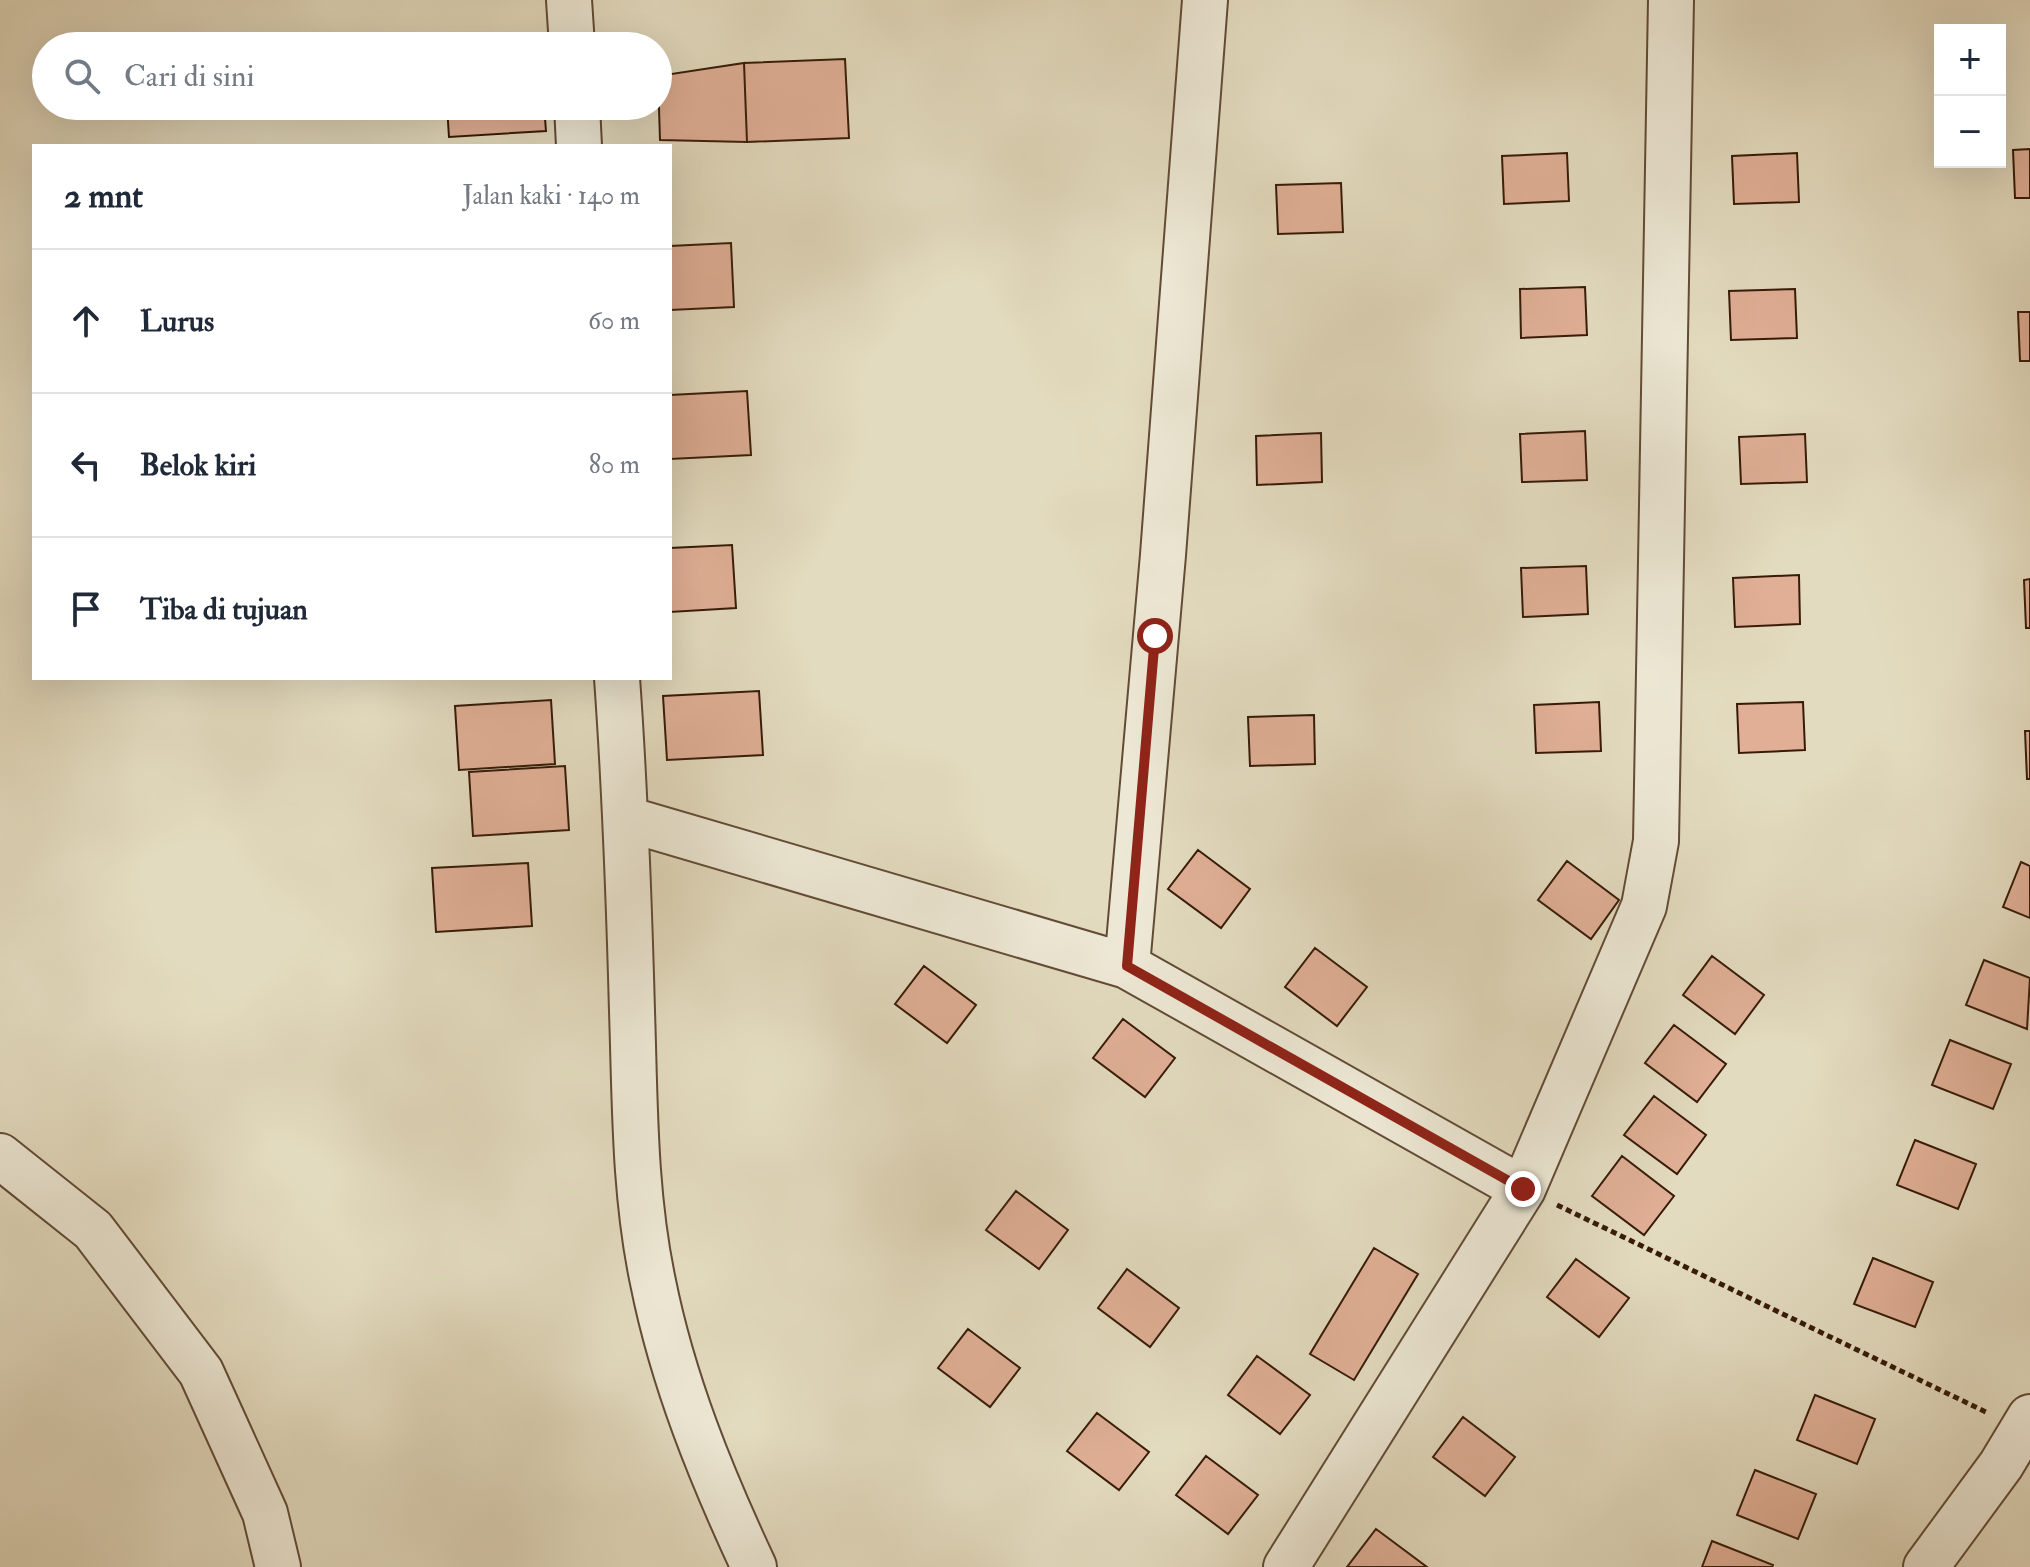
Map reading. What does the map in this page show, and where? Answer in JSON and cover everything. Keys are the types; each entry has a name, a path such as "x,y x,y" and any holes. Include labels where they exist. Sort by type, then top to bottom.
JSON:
{"street":[{"path":"569,0 571,32"},
{"path":"1127,966 1163,555 1205,0"},
{"path":"1286,1567 1523,1189 1644,906 1652,874 1656,841 1671,0"},
{"path":"578,120 579,144"},
{"path":"617,680 627,819 637,1162 652,1280 668,1348 713,1480 754,1567"},
{"path":"627,819 1127,966 1523,1189"},
{"path":"0,1156 93,1230 201,1372 265,1513 278,1567"},
{"path":"1926,1567 2027,1424"}],"path":[{"path":"1523,1189 2027,1424"}],"building":[{"path":"845,59 849,138 747,142 744,63"},
{"path":"744,63 747,142 660,140 659,120 672,120 672,74"},
{"path":"448,120 545,120 546,131 449,137"},
{"path":"2030,149 2030,198 2015,198 2013,150"},
{"path":"1567,153 1569,201 1504,204 1502,156"},
{"path":"1797,153 1799,202 1734,204 1732,156"},
{"path":"1341,183 1343,232 1278,234 1276,185"},
{"path":"731,243 734,307 672,310 672,246"},
{"path":"1585,287 1587,335 1521,338 1520,289"},
{"path":"1795,289 1797,338 1731,340 1729,291"},
{"path":"2018,312 2030,312 2030,361 2020,361"},
{"path":"747,391 751,455 672,459 672,395"},
{"path":"1585,431 1587,480 1522,482 1520,434"},
{"path":"1321,433 1322,482 1257,485 1256,436"},
{"path":"1805,434 1807,482 1741,484 1739,437"},
{"path":"732,545 736,608 672,612 672,548"},
{"path":"1586,566 1588,614 1523,617 1521,568"},
{"path":"1799,575 1800,624 1735,627 1733,578"},
{"path":"2030,579 2030,628 2026,628 2024,580"},
{"path":"759,691 763,755 667,760 663,696"},
{"path":"551,700 555,764 459,770 455,706"},
{"path":"1599,702 1601,751 1536,753 1534,705"},
{"path":"1803,702 1805,750 1739,753 1737,704"},
{"path":"1314,715 1315,764 1250,766 1248,717"},
{"path":"2025,731 2030,731 2030,779 2027,779"},
{"path":"565,766 569,830 473,836 469,772"},
{"path":"1198,850 1250,889 1221,928 1168,889"},
{"path":"1567,861 1619,900 1591,939 1538,900"},
{"path":"2021,862 2030,866 2030,918 2003,907"},
{"path":"528,863 532,926 436,932 432,868"},
{"path":"1315,948 1367,987 1337,1026 1285,987"},
{"path":"1712,956 1764,995 1735,1034 1683,995"},
{"path":"1984,960 2030,978 2027,1029 1966,1005"},
{"path":"924,966 976,1005 947,1043 895,1004"},
{"path":"1123,1019 1175,1058 1145,1097 1093,1058"},
{"path":"1674,1025 1726,1064 1697,1102 1645,1063"},
{"path":"1950,1040 2011,1064 1993,1109 1932,1085"},
{"path":"1654,1096 1706,1135 1677,1174 1624,1135"},
{"path":"1915,1140 1976,1164 1958,1209 1897,1185"},
{"path":"1622,1156 1674,1196 1644,1235 1592,1196"},
{"path":"1016,1191 1068,1230 1039,1269 986,1230"},
{"path":"1374,1248 1418,1274 1354,1380 1310,1354"},
{"path":"1873,1258 1933,1282 1915,1327 1854,1304"},
{"path":"1576,1259 1629,1298 1599,1337 1547,1297"},
{"path":"1127,1269 1179,1308 1150,1347 1098,1308"},
{"path":"968,1329 1020,1368 990,1407 938,1368"},
{"path":"1257,1356 1310,1395 1280,1434 1228,1395"},
{"path":"1815,1395 1875,1419 1857,1464 1797,1440"},
{"path":"1097,1413 1149,1452 1119,1490 1067,1451"},
{"path":"1463,1417 1515,1457 1485,1496 1433,1457"},
{"path":"1206,1456 1258,1495 1228,1534 1176,1495"},
{"path":"1755,1470 1816,1494 1798,1539 1737,1515"},
{"path":"1376,1529 1427,1567 1347,1567"},
{"path":"1712,1541 1773,1565 1702,1567"}],"route":[{"path":"1155,636 1127,966 1523,1189"}]}
